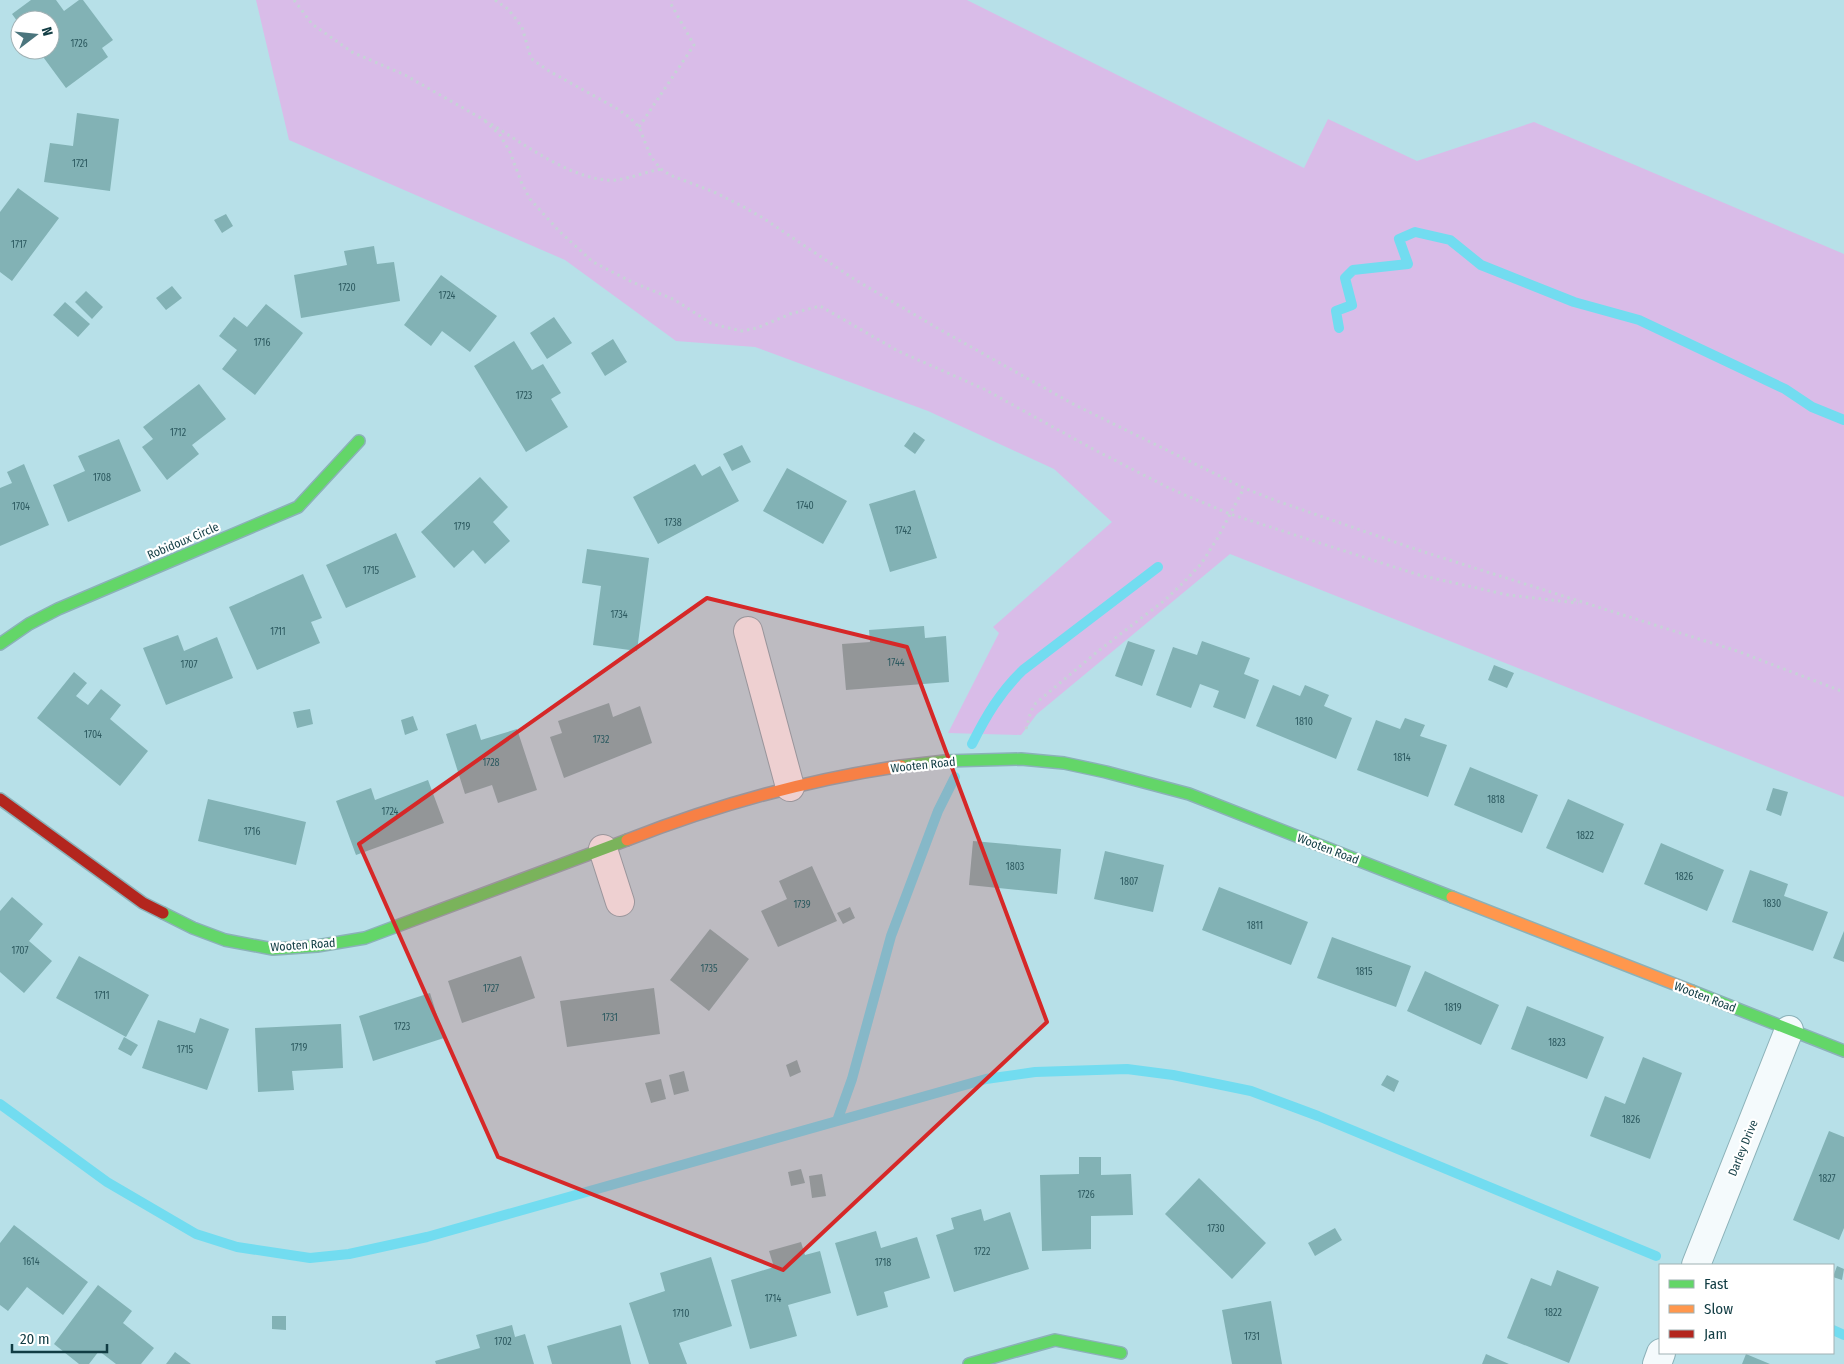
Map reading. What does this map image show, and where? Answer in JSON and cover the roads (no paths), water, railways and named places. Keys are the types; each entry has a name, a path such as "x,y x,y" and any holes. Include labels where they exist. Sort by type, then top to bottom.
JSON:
{"street":[{"name":"Robidoux Circle","path":"0,644 29,624 58,609 298,507 359,441"},
{"path":"748,631 790,788"},
{"name":"Wooten Road","path":"0,799 143,903 193,928 225,940 273,949 317,946 365,938 719,806 790,788 848,775 954,761 1021,759 1081,767 1189,794 1844,1051"},
{"path":"602,850 620,902"},
{"name":"Darley Drive","path":"1696,1264 1789,1030"},
{"path":"969,1364 1055,1340 1121,1354"}],"waterway":[{"path":"1339,328 1336,311 1352,305 1345,278 1353,270 1408,264 1399,239 1415,232 1450,240 1481,265 1574,302 1639,320 1785,389 1812,407 1844,420"},
{"path":"972,744 994,705 1023,670 1158,567"},
{"path":"837,1121 852,1079 891,936 938,811 955,777"},
{"path":"0,1104 107,1182 196,1234 237,1247 310,1258 349,1254 427,1237 986,1079 1035,1072 1127,1069 1173,1075 1251,1091 1318,1116 1656,1256"},
{"path":"1834,1330 1844,1335"}]}
